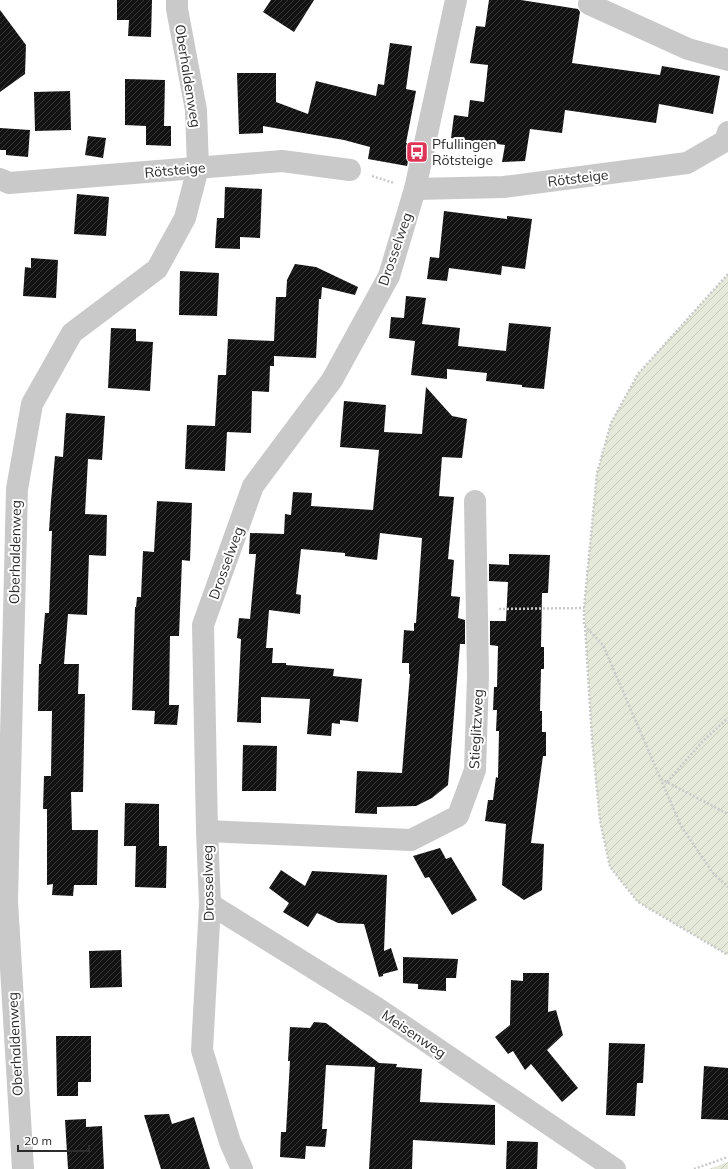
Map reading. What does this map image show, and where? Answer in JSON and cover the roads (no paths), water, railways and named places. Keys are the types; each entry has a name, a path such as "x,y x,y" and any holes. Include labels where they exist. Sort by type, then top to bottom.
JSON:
{"street":[{"name":"Oberhaldenweg","path":"23,1169 7,901 17,489 32,404 72,333 157,268 185,218 198,168 196,110 177,9 177,0"},
{"name":"Drosselweg","path":"242,1169 230,1142 202,1050 210,904 203,625 253,486 332,380 389,276 415,189 456,0"},
{"path":"589,4 688,49 728,60"},
{"name":"Rötsteige","path":"415,189 504,187 687,163 725,141 728,132"},
{"name":"Rötsteige","path":"0,179 10,183 282,161 350,170"},
{"name":"Stieglitzweg","path":"207,831 411,840 458,816 475,770 478,676 478,609 475,501"},
{"name":"Meisenweg","path":"210,904 377,1008 615,1169"}],"place":[{"name":"Pfullingen Rötsteige","path":"417,152"}]}
